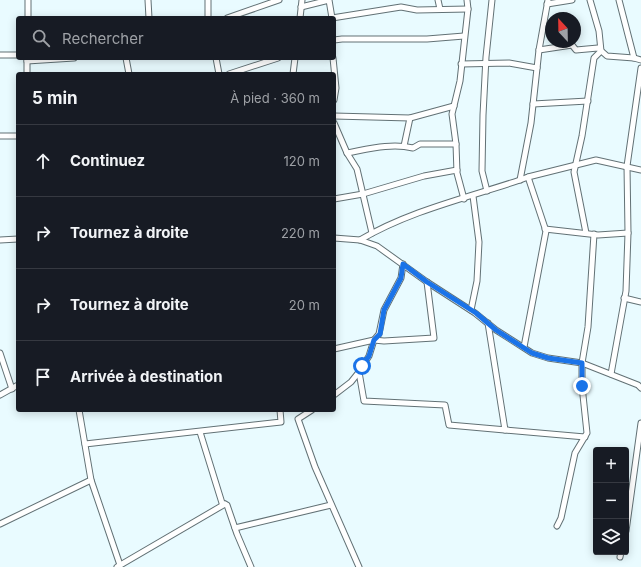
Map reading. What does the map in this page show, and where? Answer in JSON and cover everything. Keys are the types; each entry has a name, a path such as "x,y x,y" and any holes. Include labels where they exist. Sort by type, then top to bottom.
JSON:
{"street":[{"path":"28,0 28,16"},
{"path":"148,0 149,16"},
{"path":"208,0 208,16"},
{"path":"232,16 266,2 279,0"},
{"path":"300,16 302,0"},
{"path":"301,7 329,0 332,16"},
{"path":"438,0 440,9"},
{"path":"464,199 457,170 456,144 452,114 460,81 468,10 467,0"},
{"path":"487,191 482,171 483,114 492,0"},
{"path":"520,180 531,123 539,50 547,2 572,0"},
{"path":"590,0 599,31 601,51"},
{"path":"619,0 634,58"},
{"path":"336,17 401,7 417,10 468,10"},
{"path":"336,40 427,39 464,36"},
{"path":"539,50 572,45 576,50 598,48 607,56 641,60"},
{"path":"586,233 574,172 588,101 594,58 601,51"},
{"path":"0,55 16,55"},
{"path":"27,60 27,72"},
{"path":"126,60 129,72"},
{"path":"216,60 219,72"},
{"path":"235,72 272,60"},
{"path":"293,72 295,60"},
{"path":"334,60 335,72"},
{"path":"461,64 509,63 537,68"},
{"path":"610,374 624,298 628,233 627,166 641,68"},
{"path":"533,104 588,101"},
{"path":"336,116 410,118 454,106"},
{"path":"404,146 410,118"},
{"path":"336,128 347,153 357,169 372,233"},
{"path":"0,136 16,136"},
{"path":"347,153 387,146 404,146 413,148 420,144 456,144"},
{"path":"360,240 372,233 420,213 528,177 596,160 641,170"},
{"path":"336,199 363,194 424,176 457,170"},
{"path":"524,347 545,229 528,177"},
{"path":"471,310 477,281 479,242 473,196"},
{"path":"545,229 594,234 628,233"},
{"path":"557,526 561,518 575,453 587,434 582,386 582,363 588,327 594,234"},
{"path":"336,238 360,240 377,246 427,282 471,310 532,353 548,358 582,363 641,388"},
{"path":"0,240 16,239"},
{"path":"336,394 344,388 359,372 369,356 374,340 380,334 384,310 401,278 403,264"},
{"path":"336,349 374,340 384,341 434,338 427,282"},
{"path":"624,298 641,302"},
{"path":"488,323 505,430"},
{"path":"0,353 12,389"},
{"path":"359,372 364,401 445,405 449,425 585,437"},
{"path":"0,395 16,386"},
{"path":"79,412 91,480 118,566 225,504"},
{"path":"85,444 281,422 280,412"},
{"path":"309,412 298,419 315,467 359,567"},
{"path":"628,519 641,423"},
{"path":"200,432 222,503 227,505 251,567"},
{"path":"0,524 91,480"},
{"path":"235,528 331,505"}],"route":[{"path":"362,366 369,356 374,340 380,334 384,310 401,278 403,264 427,282 476,313 496,330 532,353 548,358 582,363 582,386"}]}
